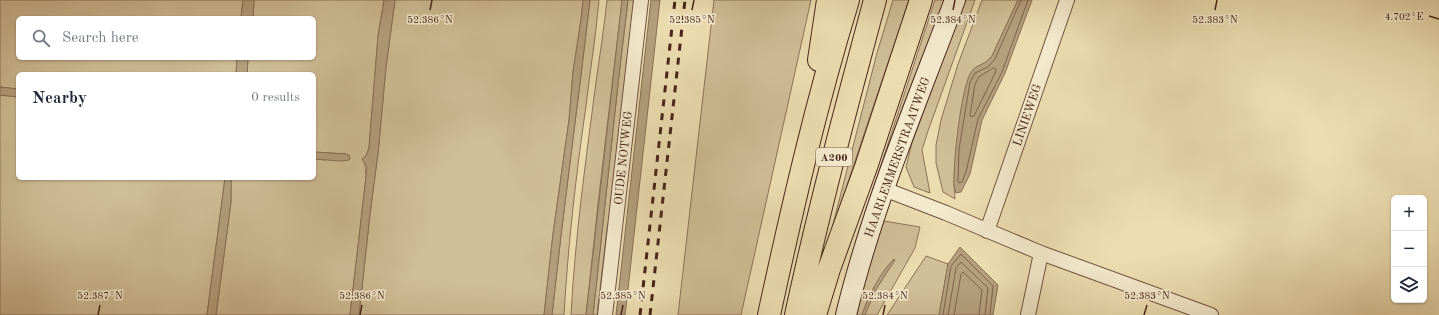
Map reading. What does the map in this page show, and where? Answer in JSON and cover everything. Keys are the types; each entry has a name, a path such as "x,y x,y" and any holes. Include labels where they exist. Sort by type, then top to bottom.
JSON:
{"highway":[{"name":"A200","path":"811,135 823,27 828,0"},
{"name":"A200","path":"769,315 788,228 811,135 848,0"},
{"name":"A200","path":"796,315 808,259 875,0"},
{"name":"A200","path":"815,315 921,0"}],"main road":[{"name":"HAARLEMMERSTRAATWEG","path":"846,315 855,280 884,189 955,0"}],"street":[{"name":"OUDE NOTWEG","path":"605,315 641,0"},
{"name":"LINIEWEG","path":"987,231 1066,0"},
{"path":"884,189 1041,253 1211,315"},
{"path":"1028,315 1041,253"}],"shaded area":[{"path":"0,0 243,0 241,16 16,16 16,60 237,60 236,72 16,72 16,89 0,87"},
{"path":"254,0 384,0 378,36 369,148 365,161 366,177 350,315 216,315 231,202 231,180 316,180 316,159 325,160 346,154 316,152 316,72 247,72 248,60 316,60 316,16 253,16"},
{"path":"395,0 583,0 544,315 359,315 378,153 386,67"},
{"path":"590,0 599,0 573,210 564,315 552,315 561,236"},
{"path":"607,0 622,0 621,10 586,315 571,315 581,198"},
{"path":"628,0 636,0 612,206 607,229 597,315 593,315 619,75"},
{"path":"714,0 811,0 741,315 678,315"},
{"path":"893,0 909,0 830,236 877,53"},
{"path":"935,0 946,0 860,229"},
{"path":"965,0 975,0 922,150 930,193 914,187 906,167 912,143"},
{"path":"982,0 1018,0 992,56 985,63 975,68 955,171 955,199 943,192 936,163 936,145 941,120 958,64"},
{"path":"0,95 16,97 16,180 225,180 207,315 0,315"},
{"path":"884,221 920,227 915,248 877,315 854,315 873,250"},
{"path":"926,256 948,264 939,315 887,315"}],"water":[{"path":"243,0 254,0 253,16 241,16"},
{"path":"384,0 395,0 386,67 378,153 359,315 350,315 367,167 362,159 366,156 369,148 378,36"},
{"path":"583,0 590,0 552,315 544,315 553,234 569,120 573,72"},
{"path":"622,0 628,0 593,315 586,315"},
{"path":"651,0 660,0 626,307 625,315 616,315"},
{"path":"1018,0 1032,0 1005,73 982,120 970,174 961,192 956,193 954,174 956,143 964,91 972,71 992,56"},
{"path":"237,60 248,60 247,72 236,72"},
{"path":"0,87 16,89 16,97 0,95"},
{"path":"316,152 349,155 349,160 341,161 316,159"},
{"path":"225,180 231,180 231,202 216,315 207,315"},
{"path":"960,247 998,285 993,315 939,315 948,264"},
{"path":"894,259 895,260 875,291 865,315 862,315 875,285 884,270"}],"railway":[{"path":"640,315 675,0"},
{"path":"650,315 685,0"}]}
